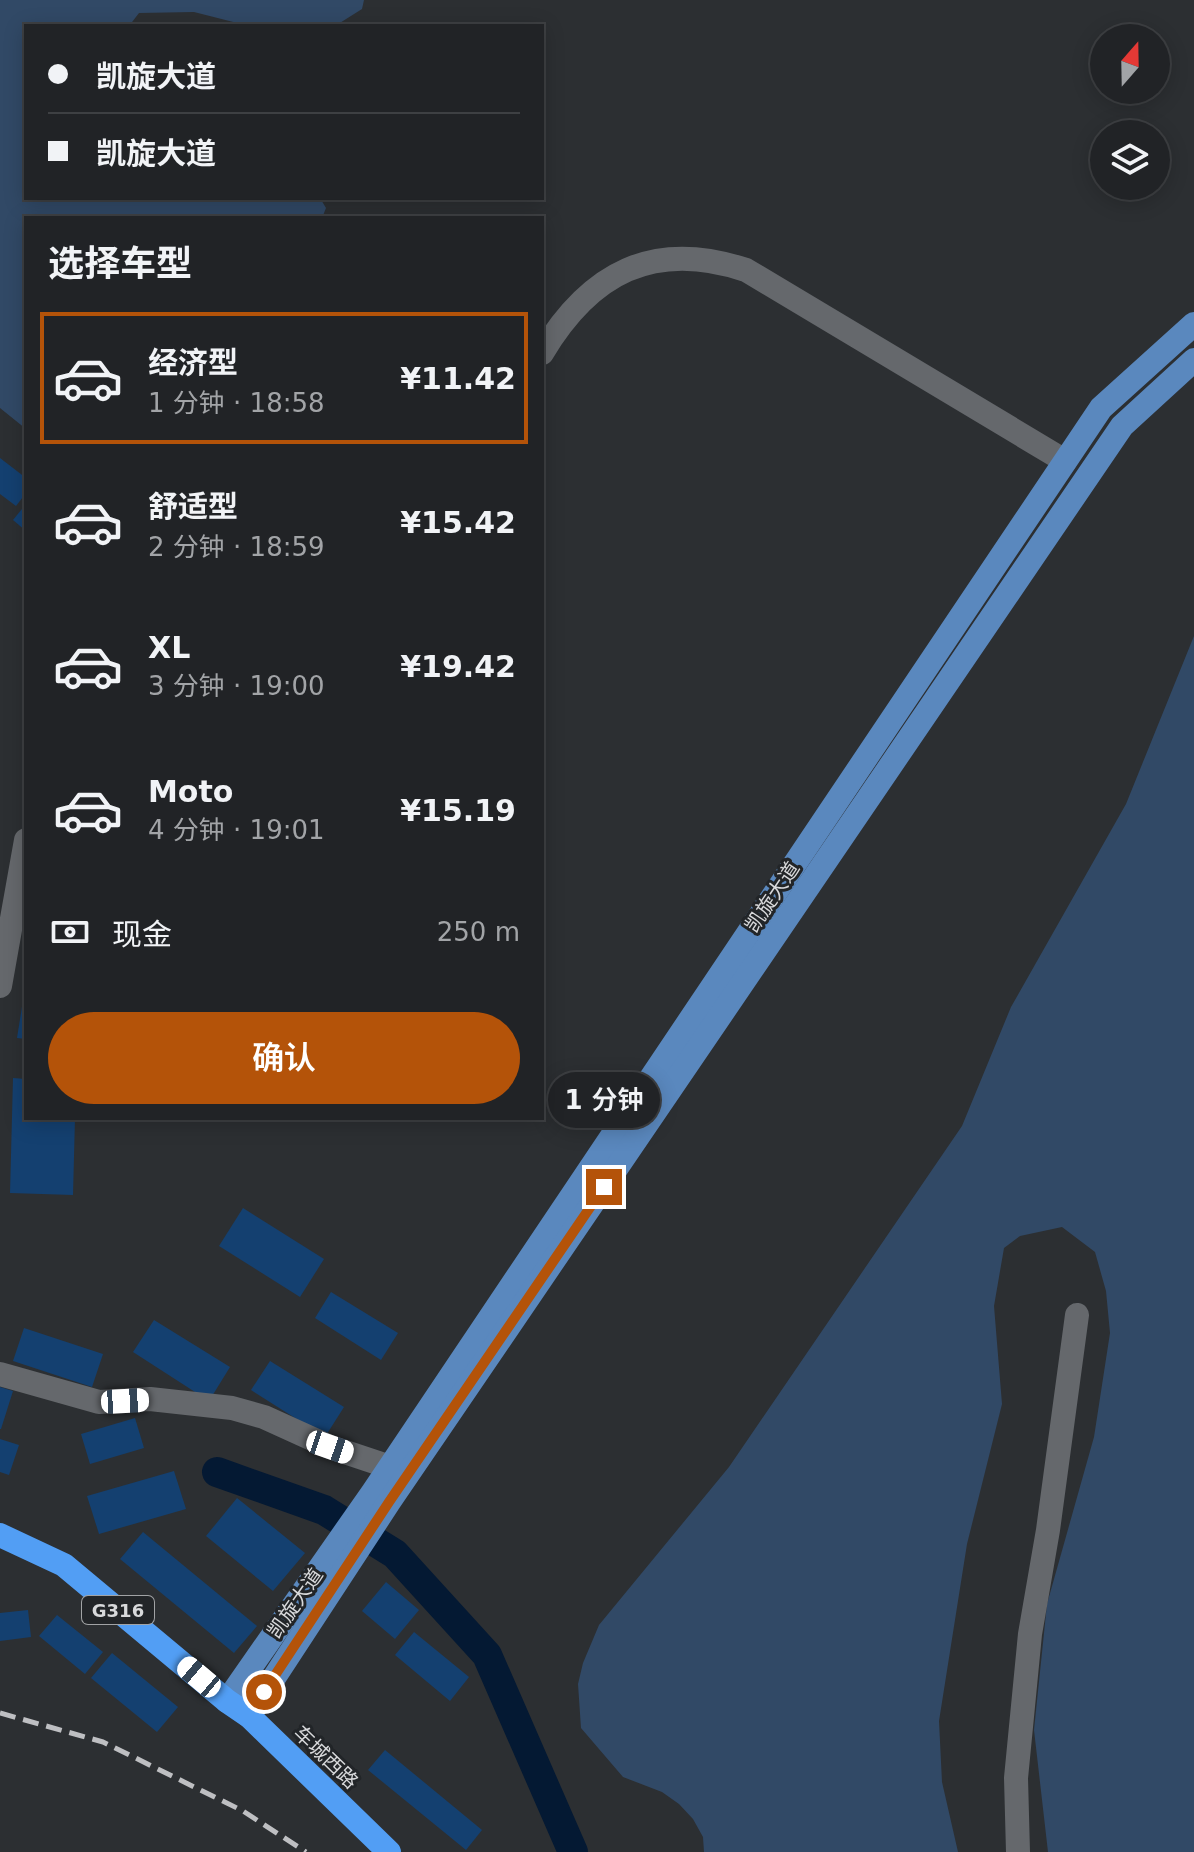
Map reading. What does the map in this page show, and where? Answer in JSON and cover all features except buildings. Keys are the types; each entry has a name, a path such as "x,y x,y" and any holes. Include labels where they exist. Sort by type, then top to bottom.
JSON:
{"highway":[{"name":"G316","path":"0,1535 64,1565 227,1701"},
{"name":"车城西路","path":"227,1701 249,1716 389,1852"}],"main road":[{"name":"凯旋大道","path":"381,1497 390,1467 1101,408 1194,324"},
{"name":"凯旋大道","path":"381,1497 1122,426 1194,360"},
{"path":"346,1548 381,1497"},
{"name":"凯旋大道","path":"227,1701 346,1548"},
{"name":"凯旋大道","path":"249,1716 346,1548"}],"street":[{"path":"544,350 570,311 613,276 667,259 687,258 727,264 746,270 1065,461"},
{"path":"0,986 24,851"},
{"path":"1018,1852 1016,1778 1030,1634 1048,1530 1077,1315"},
{"path":"0,1374 99,1402 150,1399 232,1408 264,1417 330,1447 390,1467"}],"shaded area":[{"path":"0,0 364,0 362,9 338,24 241,24 194,12 139,13 131,24 24,24 24,200 321,200 326,208 323,216 24,216 24,427 0,408"},
{"path":"1194,636 1194,1852 1048,1852 1034,1730 1047,1604 1094,1437 1110,1333 1106,1291 1095,1252 1062,1227 1020,1236 1004,1248 994,1306 1002,1404 967,1544 939,1721 942,1782 958,1852 704,1852 703,1837 693,1819 679,1804 662,1792 623,1777 581,1728 578,1684 583,1663 599,1625 729,1467 962,1126 1011,1007 1126,804"}],"waterway":[{"path":"217,1472 324,1510 395,1554 487,1655 573,1852"}],"railway":[{"path":"0,1713 103,1742 243,1811 306,1852"}],"route":[{"path":"264,1692 389,1502 604,1187"}]}
